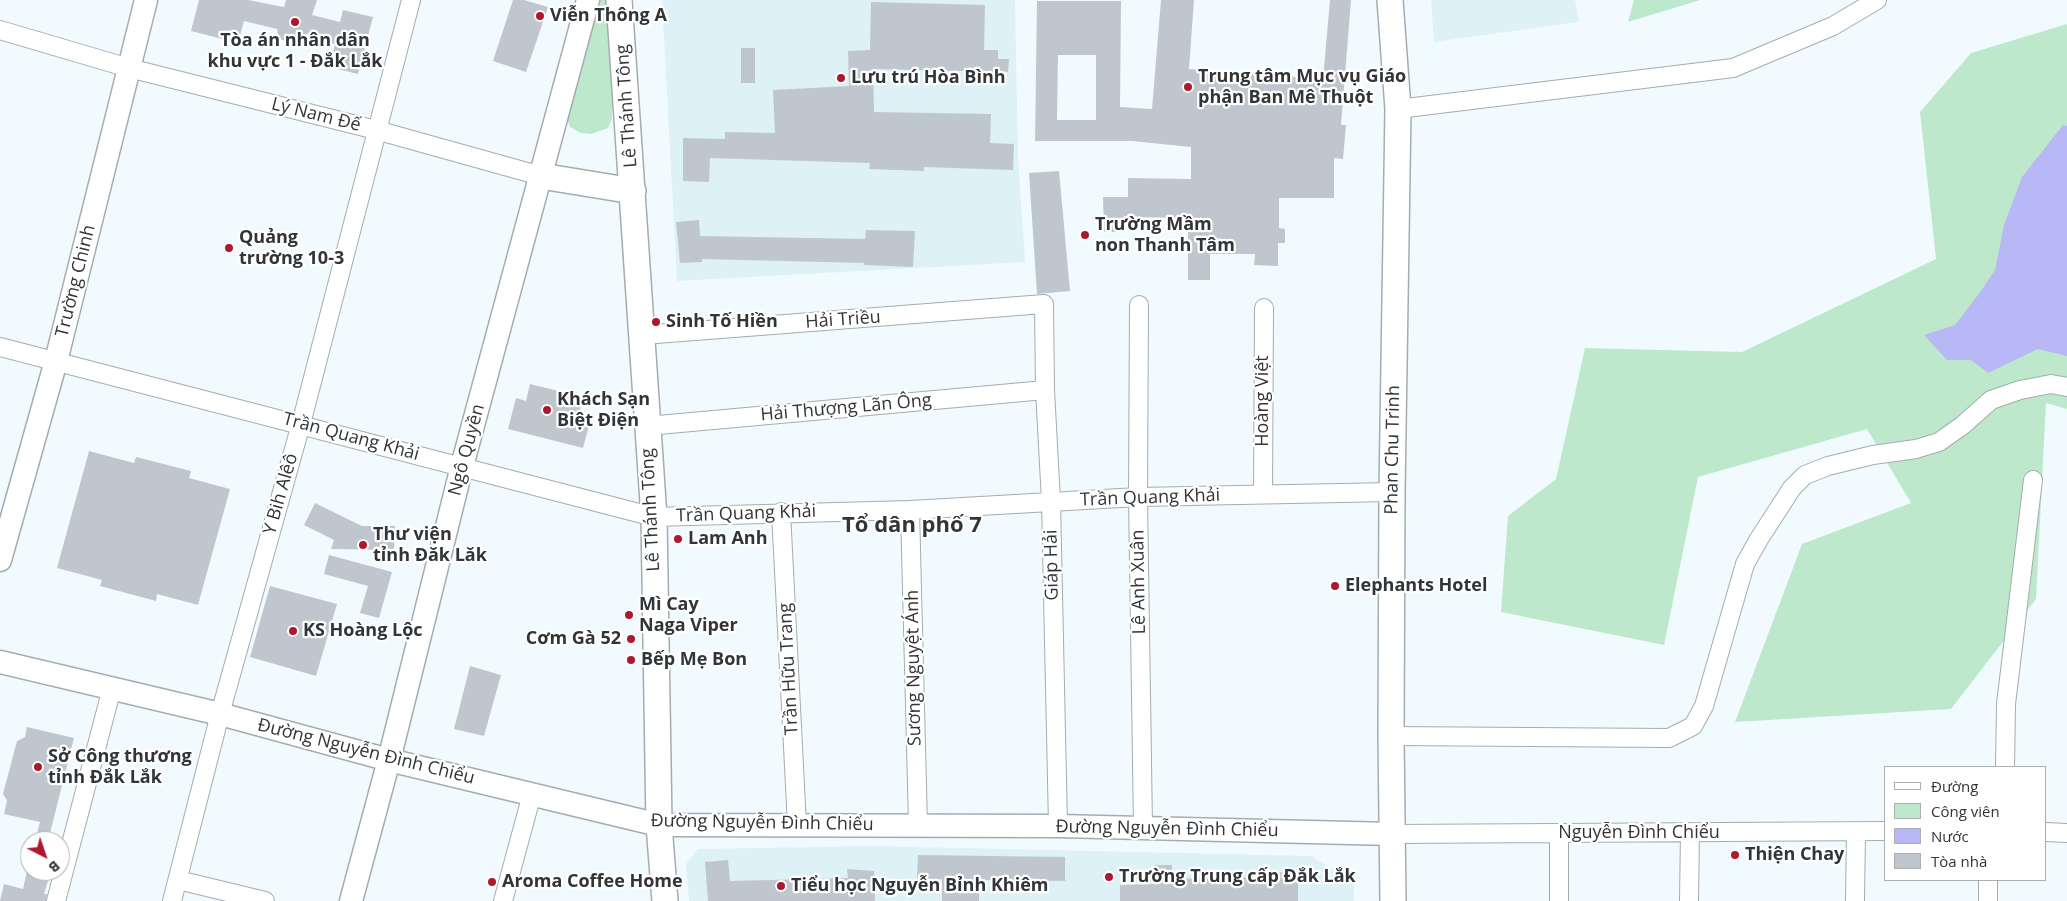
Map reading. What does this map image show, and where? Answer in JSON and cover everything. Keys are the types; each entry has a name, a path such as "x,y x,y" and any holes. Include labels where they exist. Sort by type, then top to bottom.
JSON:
{"main road":[{"name":"Lê Thánh Tông","path":"619,0 654,516 658,825 665,901"},
{"name":"Phan Chu Trinh","path":"1390,0 1398,109 1392,492 1391,736 1393,901"},
{"name":"Lý Nam Đế","path":"541,176 633,191"}],"street":[{"name":"Trường Chinh","path":"0,560 56,361 146,0"},
{"name":"Y Bih Alêô","path":"172,901 220,714 300,424 411,0"},
{"name":"Ngô Quyền","path":"351,901 389,760 462,466 588,0"},
{"path":"1398,109 1733,68 1833,26 1877,0"},
{"name":"Lý Nam Đế","path":"0,30 129,68 376,130 541,176"},
{"name":"Hải Triều","path":"643,335 1044,304"},
{"name":"Giáp Hải","path":"1044,304 1045,390 1051,501 1058,826"},
{"name":"Lê Anh Xuân","path":"1139,306 1138,497 1142,828"},
{"name":"Hoàng Việt","path":"1263,494 1264,308"},
{"name":"Trần Quang Khải","path":"0,347 654,516 910,510 1138,497 1392,492"},
{"path":"1391,736 1669,738 1693,726 1704,706 1745,564 1792,488 1805,475 1873,455 1916,449 1939,442 1964,426 1991,400 2020,390 2051,384 2067,387"},
{"name":"Hải Thượng Lãn Ông","path":"647,426 1045,390"},
{"path":"2005,766 2006,704 2033,480"},
{"name":"Sương Nguyệt Ánh","path":"910,510 918,825"},
{"name":"Trần Hữu Trang","path":"781,512 797,825"},
{"name":"Đường Nguyễn Đình Chiểu","path":"0,662 220,714 389,760 658,825 1058,826 1393,834"},
{"path":"56,901 112,688"},
{"path":"503,901 532,794"},
{"path":"1856,832 1856,901"},
{"name":"Nguyễn Đình Chiểu","path":"1393,834 1884,832"},
{"path":"2047,832 2067,833"},
{"path":"1559,833 1559,901"},
{"path":"1689,901 1690,833"},
{"path":"178,880 265,901"},
{"path":"1988,881 1988,901"}],"shaded area":[{"name":"Lưu trú Hòa Bình","path":"662,0 1015,0 1018,157 1025,262 677,281"},
{"path":"1431,0 1575,0 1579,22 1434,42"},
{"name":"Trường Trung cấp Đắk Lắk","path":"873,846 1311,856 1354,884 1354,901 689,901 686,864 698,849"}],"green space":[{"path":"594,0 613,0 612,119 608,128 591,134 581,133 570,127 566,117"},
{"path":"1634,0 1700,0 1628,22"},
{"path":"2067,24 2067,409 2046,403 2036,599 1951,709 1735,722 1802,544 1911,503 1867,429 1698,477 1664,645 1501,612 1508,516 1556,479 1585,348 1742,352 1936,259 1920,112 1971,53"}],"water":[{"path":"2063,125 2067,126 2067,356 2038,349 1988,373 1971,360 1947,360 1924,335 1955,325 1995,270 2004,225 2022,177"}],"building":[{"path":"199,0 248,0 284,7 286,0 317,0 312,15 340,22 343,10 373,17 358,74 329,67 335,44 306,38 300,44 278,39 277,29 244,21 238,43 191,31"},
{"path":"513,0 524,0 548,7 526,72 493,61"},
{"path":"1161,0 1194,0 1189,69 1323,79 1330,0 1351,0 1341,125 1346,125 1343,159 1334,158 1334,198 1279,198 1279,228 1285,229 1285,243 1278,243 1278,266 1254,265 1255,254 1210,254 1210,280 1188,280 1188,218 1123,217 1123,232 1104,232 1103,197 1128,197 1128,178 1191,179 1191,147 1132,141 1035,141 1037,1 1121,1 1120,107 1152,109","holes":["1058,55 1096,55 1096,120 1057,120"]},
{"path":"871,2 985,5 984,50 998,50 998,59 1009,59 1008,72 873,69 874,112 991,114 990,143 1014,144 1013,170 924,167 924,171 869,169 870,163 710,158 709,182 683,181 683,138 725,139 725,132 775,133 773,90 849,86 848,51 870,50"},
{"path":"741,48 755,48 755,83 741,83"},
{"path":"1059,171 1070,291 1037,294 1029,173"},
{"path":"699,220 700,236 865,239 866,230 915,231 913,267 864,265 864,263 702,259 702,262 680,263 676,222"},
{"name":"Khách Sạn Biệt Điện","path":"530,384 583,397 578,419 590,422 583,448 508,429 516,398 526,401"},
{"path":"89,451 134,463 136,457 191,471 189,478 230,489 198,605 157,594 156,601 100,586 102,580 57,568"},
{"name":"Thư viện tỉnh Đăk Lăk","path":"315,503 362,526 395,526 394,550 331,549 334,540 304,525"},
{"path":"329,555 392,572 379,618 360,613 368,586 324,574"},
{"name":"KS Hoàng Lộc","path":"270,586 337,604 316,676 250,657"},
{"path":"470,666 501,675 484,736 454,729"},
{"name":"Sở Công thương tỉnh Đắk Lắk","path":"27,727 74,738 51,831 38,831 40,822 4,814 7,800 3,794 17,741 25,737"},
{"path":"918,855 1065,857 1065,881 979,880 979,901 942,901 942,879 917,879"},
{"path":"728,860 730,881 848,878 847,869 874,871 875,901 708,901 705,862"},
{"path":"1154,865 1172,865 1172,879 1269,877 1269,873 1292,872 1292,881 1298,881 1298,901 1120,901 1120,885 1154,884"},
{"path":"25,881 48,881 44,894 47,894 46,901 0,901 4,884 23,889"}],"place":[{"name":"Viễn Thông A","path":"540,16"},
{"name":"Tòa án nhân dân khu vực 1 - Đắk Lắk","path":"295,22"},
{"name":"Lưu trú Hòa Bình","path":"841,78"},
{"name":"Trung tâm Mục vụ Giáo phận Ban Mê Thuột","path":"1188,87"},
{"name":"Trường Mầm non Thanh Tâm","path":"1085,235"},
{"name":"Quảng trường 10-3","path":"229,248"},
{"name":"Sinh Tố Hiền","path":"656,322"},
{"name":"Khách Sạn Biệt Điện","path":"547,410"},
{"name":"Lam Anh","path":"678,539"},
{"name":"Thư viện tỉnh Đăk Lăk","path":"363,545"},
{"name":"Elephants Hotel","path":"1335,586"},
{"name":"Mì Cay Naga Viper","path":"629,615"},
{"name":"KS Hoàng Lộc","path":"293,631"},
{"name":"Cơm Gà 52","path":"631,639"},
{"name":"Bếp Mẹ Bon","path":"631,660"},
{"name":"Sở Công thương tỉnh Đắk Lắk","path":"38,767"},
{"name":"Thiện Chay","path":"1735,855"},
{"name":"Trường Trung cấp Đắk Lắk","path":"1109,877"},
{"name":"Aroma Coffee Home","path":"492,882"},
{"name":"Tiểu học Nguyễn Bỉnh Khiêm","path":"781,886"}],"district":[{"name":"Tổ dân phố 7","path":"912,526"}]}
